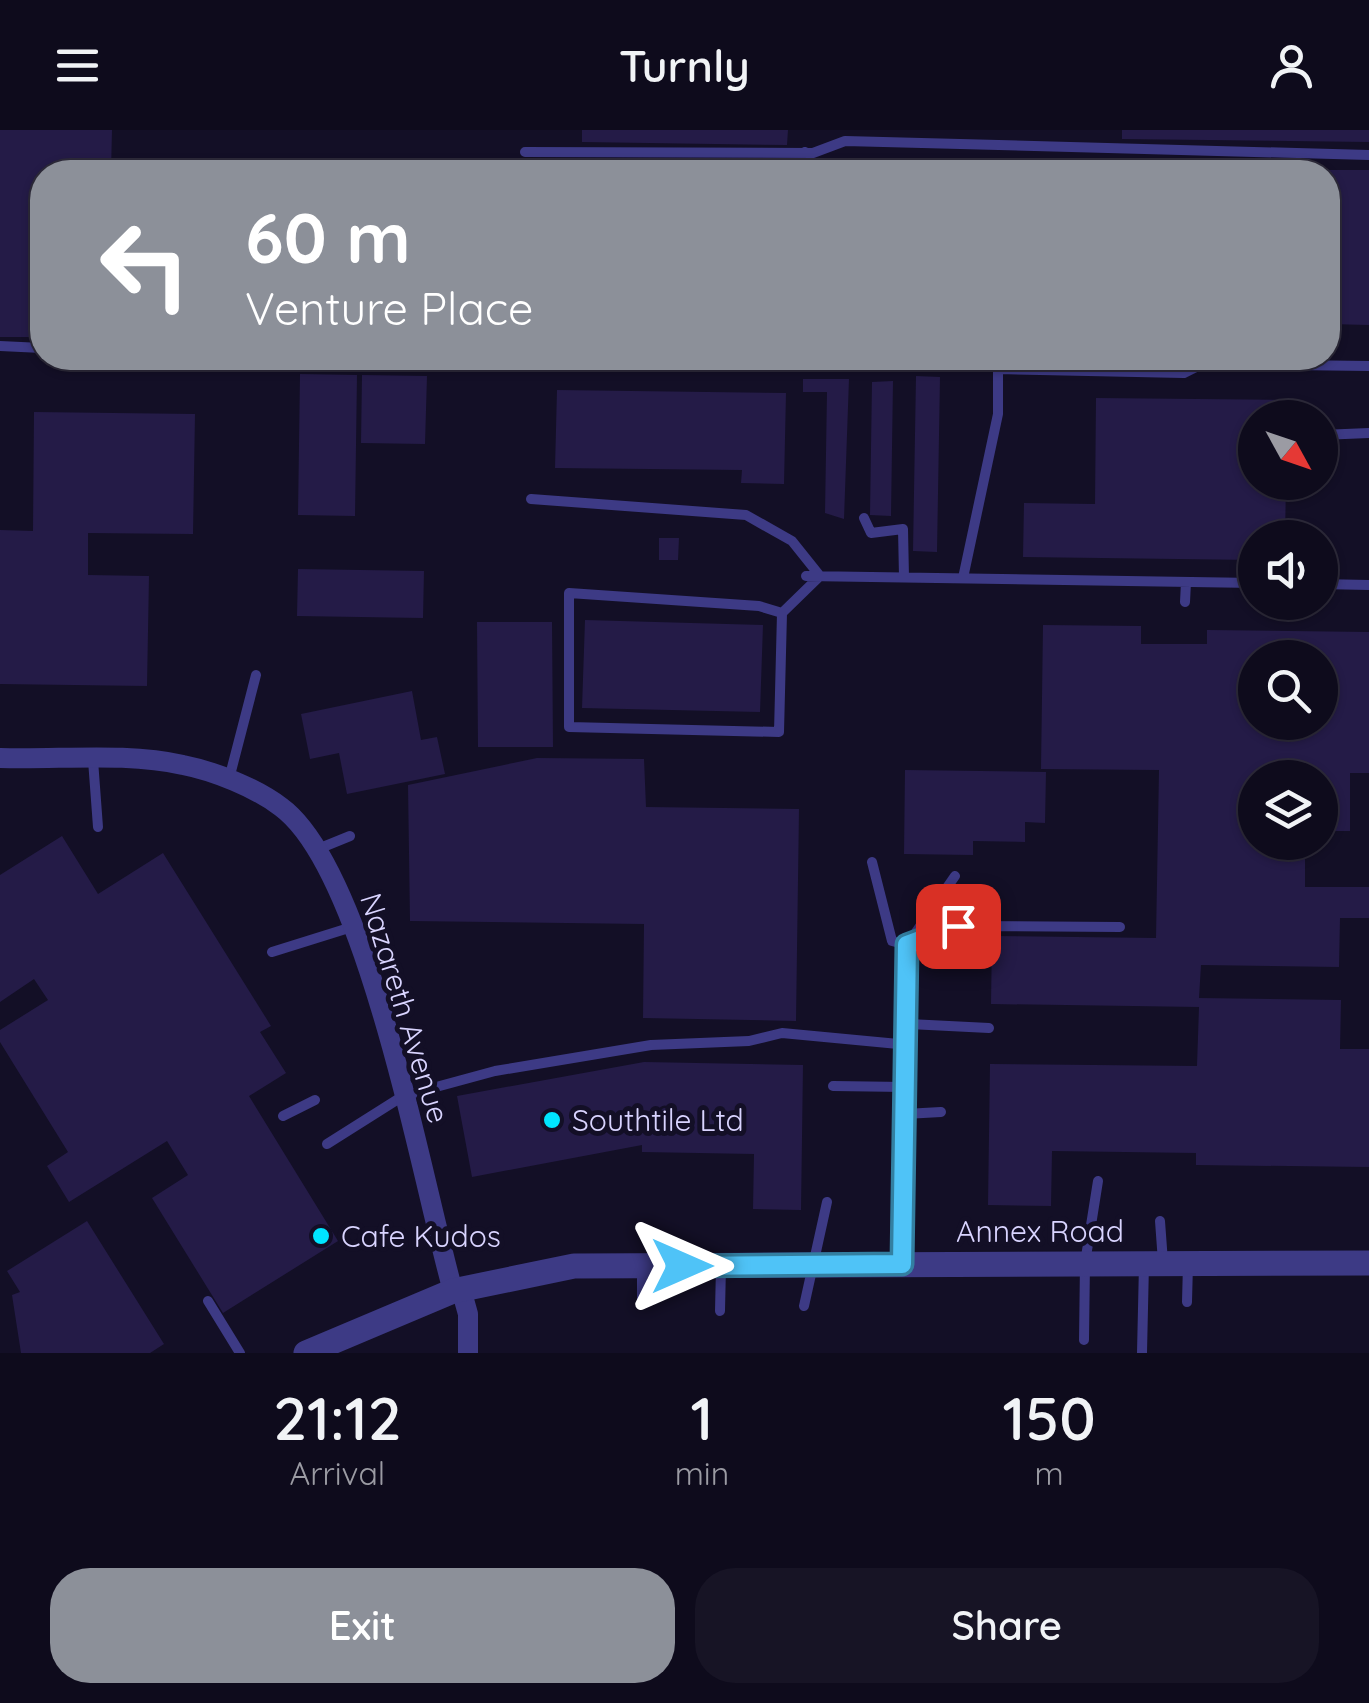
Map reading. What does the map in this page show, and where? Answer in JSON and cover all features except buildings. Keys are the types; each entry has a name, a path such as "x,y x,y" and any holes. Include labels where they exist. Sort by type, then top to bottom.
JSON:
{"street":[{"name":"Nazareth Avenue","path":"0,758 182,764 228,780 282,807 318,849 355,926 457,1290 468,1314 468,1353"},
{"path":"902,1264 907,945"},
{"name":"Annex Road","path":"306,1353 457,1290 574,1266 1369,1263"}],"lane":[{"path":"891,143 893,130"},
{"path":"525,152 805,152 844,136 891,143 1369,155"},
{"path":"805,152 805,160"},
{"path":"0,346 30,347"},
{"path":"1340,366 1369,366"},
{"path":"963,578 998,414 998,370"},
{"path":"1128,370 1190,370"},
{"path":"1338,435 1369,433"},
{"path":"531,499 746,514 792,541 820,576"},
{"path":"864,518 870,533 902,530 904,578"},
{"path":"806,576 1238,583"},
{"path":"782,613 759,606 569,593 569,727 779,732 782,613 820,576"},
{"path":"1185,602 1186,582"},
{"path":"1338,584 1369,585"},
{"path":"228,780 256,675"},
{"path":"93,760 98,827"},
{"path":"318,849 350,836"},
{"path":"872,862 892,941 907,945 958,926 1120,927"},
{"path":"907,945 955,876"},
{"path":"272,952 355,926"},
{"path":"327,1144 403,1096 495,1071 650,1045 749,1041 782,1033 908,1034 990,1028"},
{"path":"833,1086 906,1088"},
{"path":"283,1116 314,1100"},
{"path":"905,1114 940,1112"},
{"path":"1084,1340 1085,1263 1098,1181"},
{"path":"804,1306 827,1202"},
{"path":"1142,1353 1165,1263 1160,1221"},
{"path":"1165,1263 1187,1302"},
{"path":"720,1311 721,1265"},
{"path":"642,1266 642,1303"},
{"path":"208,1301 240,1353"}],"place":[{"name":"Southtile Ltd","path":"552,1120"},
{"name":"Cafe Kudos","path":"321,1236"}],"route":[{"path":"682,1266 902,1264 907,945 958,926"}]}
